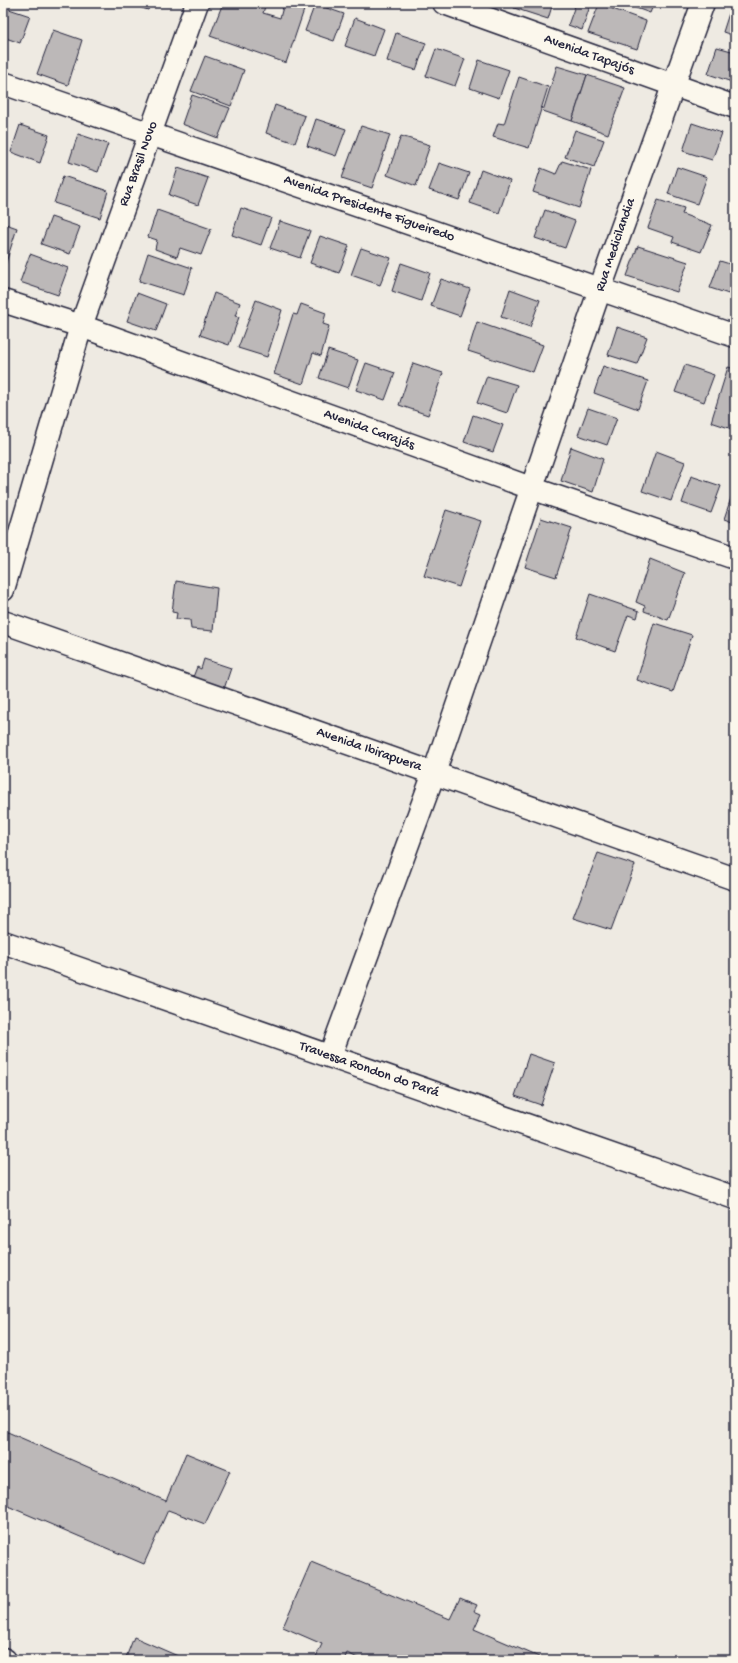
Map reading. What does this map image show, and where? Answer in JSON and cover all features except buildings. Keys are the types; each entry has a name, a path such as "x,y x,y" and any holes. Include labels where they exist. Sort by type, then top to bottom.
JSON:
{"street":[{"name":"Rua Brasil Novo","path":"3,590 81,326 197,3"},
{"name":"Avenida Tapajós","path":"444,3 735,107"},
{"name":"Rua Medicilandia","path":"330,1056 434,773 600,289 703,3"},
{"name":"Avenida Presidente Figueiredo","path":"3,83 735,336"},
{"name":"Avenida Carajás","path":"3,301 81,326 531,488 735,558"},
{"name":"Avenida Ibirapuera","path":"3,622 735,879"},
{"name":"Travessa Rondon do Pará","path":"3,942 735,1198"}]}
